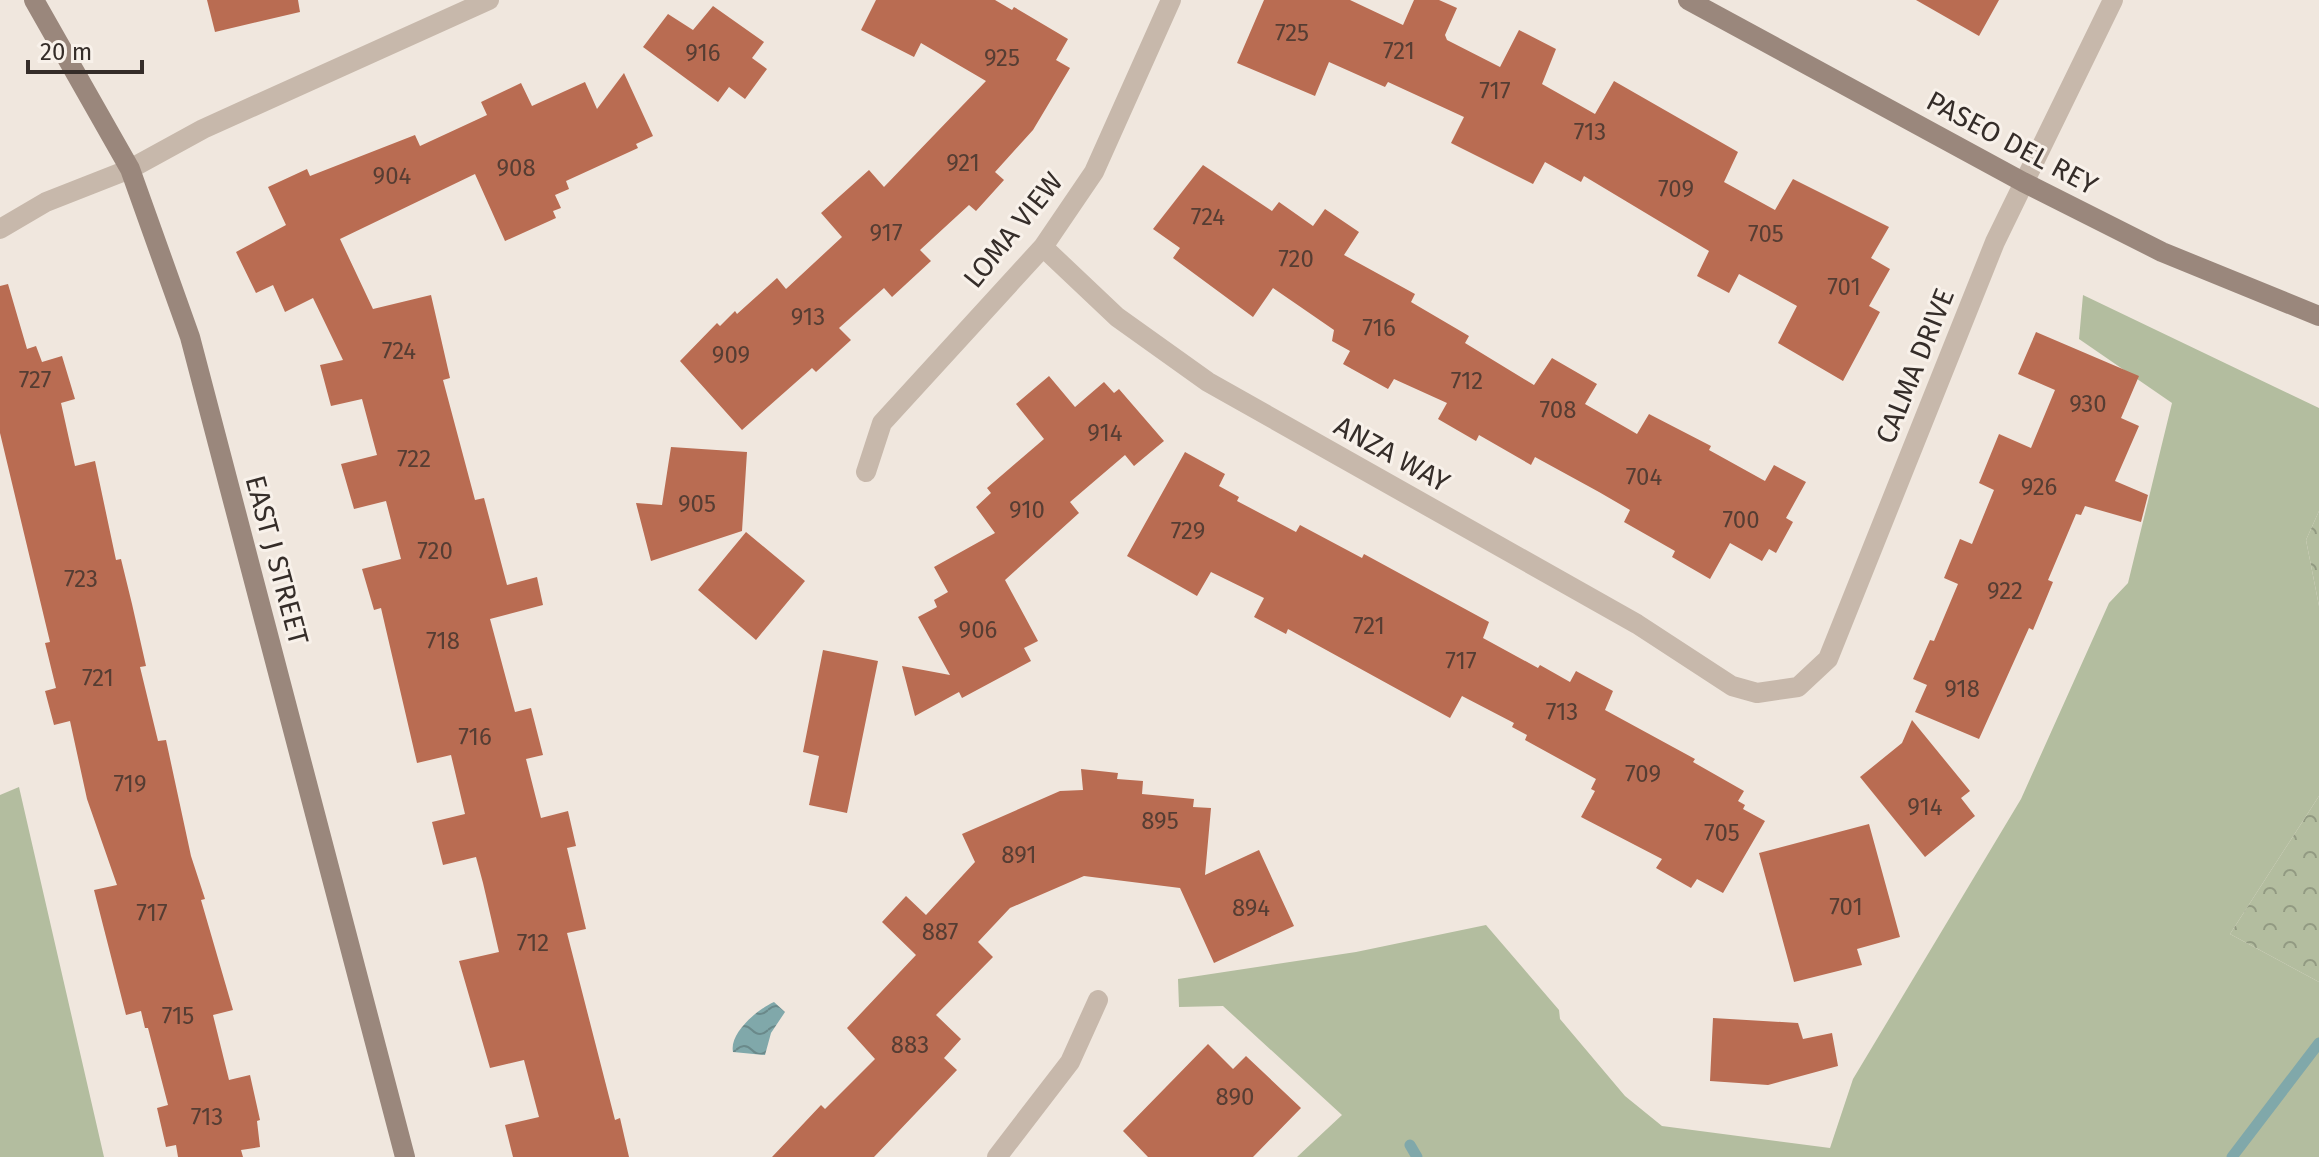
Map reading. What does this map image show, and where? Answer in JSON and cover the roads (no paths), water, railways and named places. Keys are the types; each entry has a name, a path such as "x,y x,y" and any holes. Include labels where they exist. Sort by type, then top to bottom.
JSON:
{"street":[{"name":"EAST J STREET","path":"34,0 130,169 190,337 405,1157"},
{"path":"0,229 46,202 130,169 203,129 489,0"},
{"name":"LOMA VIEW","path":"866,472 882,423 1043,247 1094,172 1171,0"},
{"name":"PASEO DEL REY","path":"1688,0 2023,182 2162,252 2319,316"},
{"name":"CALMA DRIVE","path":"1732,686 1757,693 1798,687 1828,659 1995,242 2113,0"},
{"name":"ANZA WAY","path":"1043,247 1117,317 1208,382 1637,624 1732,686"},
{"path":"997,1157 1070,1062 1098,1000"}],"water":[{"path":"774,1002 785,1012 771,1033 765,1055 733,1052 735,1037 740,1030 760,1010"}],"waterway":[{"path":"2232,1157 2319,1043"},
{"path":"1410,1145 1417,1157"}]}
